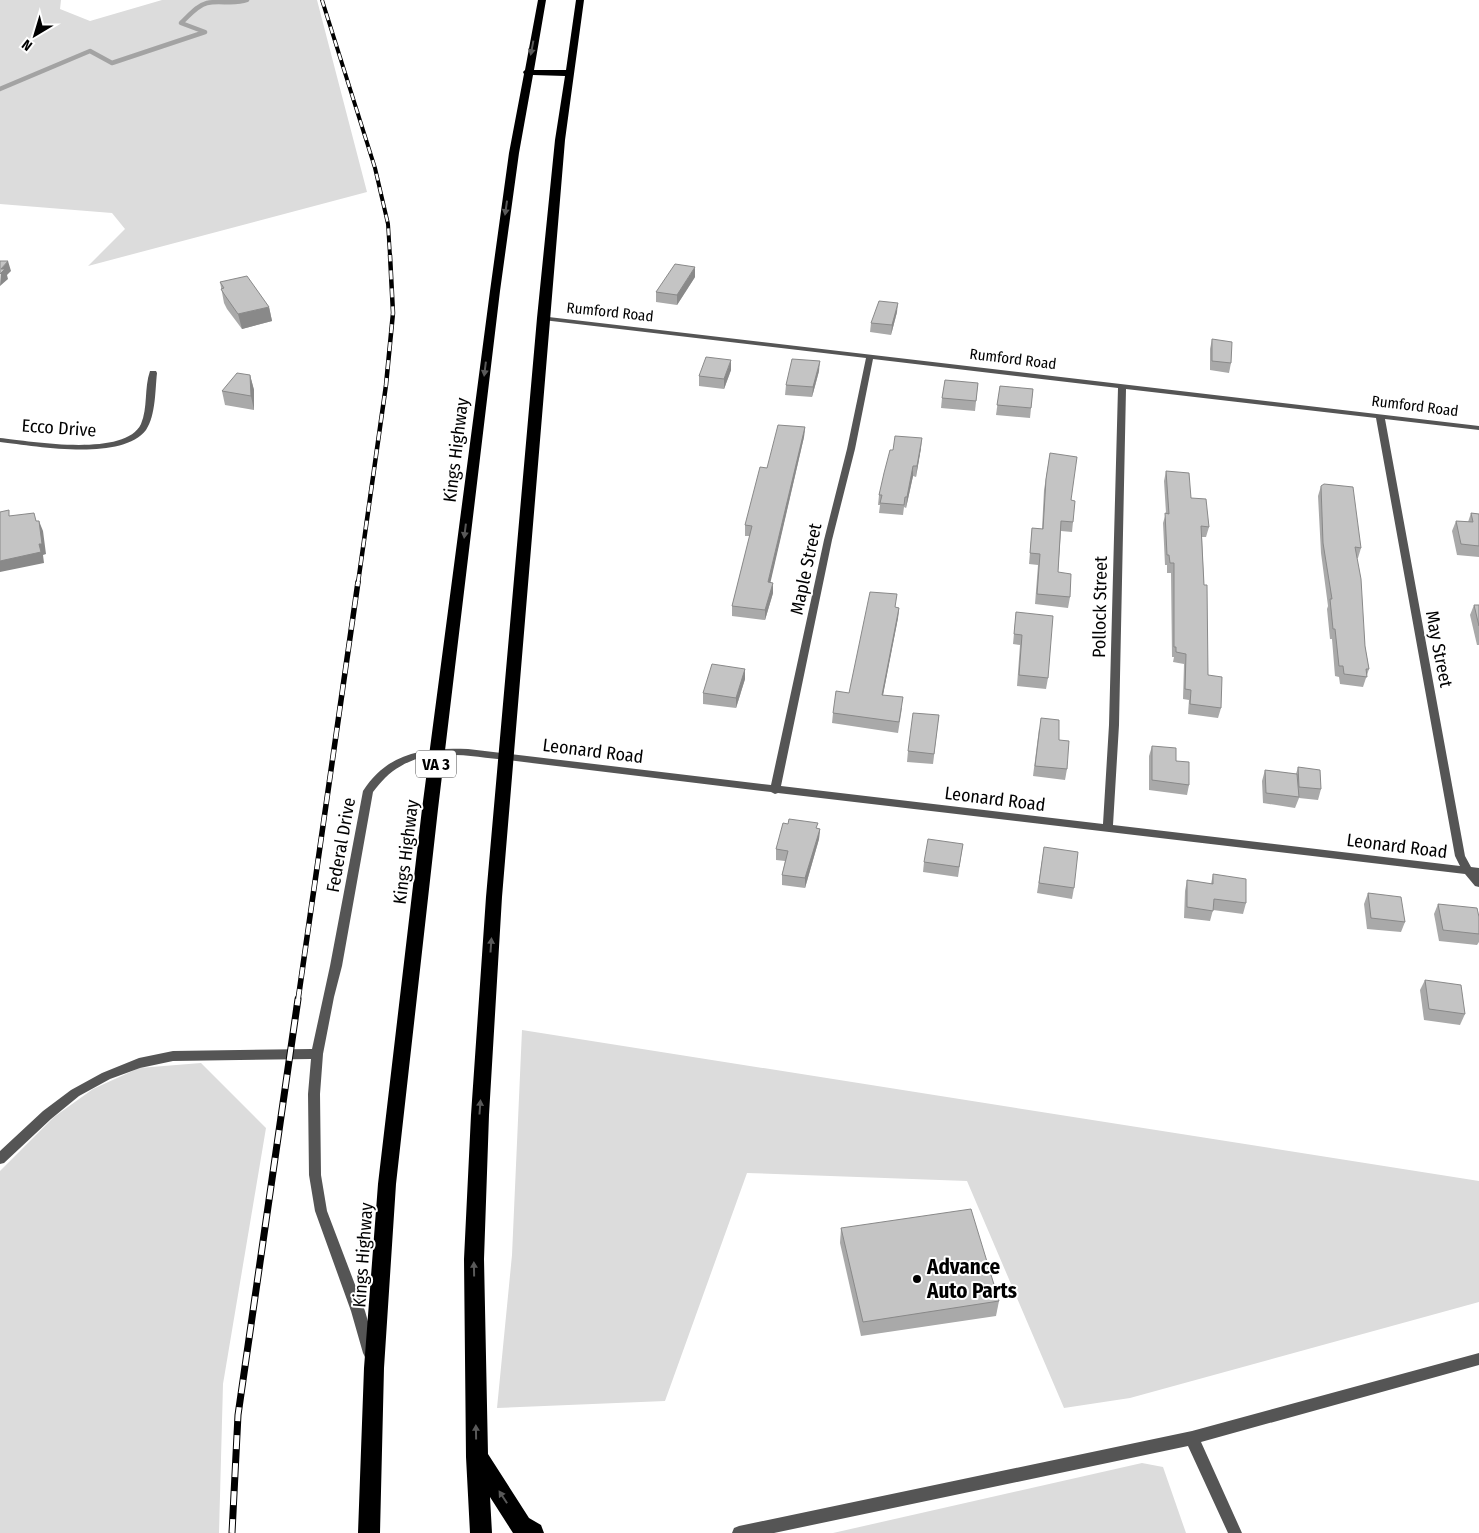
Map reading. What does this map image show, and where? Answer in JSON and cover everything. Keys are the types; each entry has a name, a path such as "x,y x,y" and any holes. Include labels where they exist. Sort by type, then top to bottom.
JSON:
{"highway":[{"name":"Kings Highway","path":"369,1533 374,1368 387,1184 494,290 527,72 542,0"},
{"path":"480,1533 474,1258 480,1115 494,907 543,318 560,140 580,0"},
{"path":"527,72 569,73"},
{"path":"477,1456 521,1526 534,1533"}],"street":[{"name":"Rumford Road","path":"543,318 1479,428"},
{"name":"Maple Street","path":"775,790 826,549 870,356"},
{"name":"Ecco Drive","path":"0,440 94,448 121,443 142,430 146,423 153,373"},
{"name":"Pollock Street","path":"1108,829 1114,725 1122,386"},
{"name":"May Street","path":"1380,416 1460,856 1474,872 1479,883"},
{"name":"Federal Drive","path":"374,1368 358,1310 321,1211 315,1175 314,1094 318,1054 328,997 336,966 368,791 378,777 391,766 423,752 438,750 507,757"},
{"name":"Leonard Road","path":"507,757 1474,872"},
{"path":"0,1159 75,1093 106,1076 139,1063 173,1056 318,1054"},
{"path":"740,1533 1192,1438 1479,1359"},
{"path":"1192,1438 1235,1533"}],"shaded area":[{"path":"0,0 61,0 60,9 90,21 162,0 317,0 367,192 88,266 125,229 112,213 0,204"},
{"path":"522,1030 1479,1181 1479,1302 1130,1398 1064,1408 967,1181 747,1173 665,1401 497,1408 512,1255"},
{"path":"201,1063 266,1128 223,1384 219,1533 0,1533 0,1171 54,1117 93,1089 139,1068"},
{"path":"1142,1463 1163,1467 1186,1533 833,1533"}],"building":[{"path":"0,261 8,261 1,269 5,269 0,274"},
{"path":"675,264 695,267 677,295 656,292"},
{"path":"247,276 269,307 238,314 221,289 224,288 220,282"},
{"path":"879,301 898,303 892,325 871,323"},
{"path":"1212,339 1232,342 1231,363 1212,361"},
{"path":"706,357 731,360 724,379 699,376"},
{"path":"792,359 820,361 813,387 786,385"},
{"path":"237,373 250,375 251,396 222,391"},
{"path":"945,380 978,383 976,401 942,398"},
{"path":"1000,386 1033,389 1031,408 997,405"},
{"path":"778,425 805,427 768,582 773,583 765,610 732,606 752,526 745,525 760,467 767,468"},
{"path":"895,436 922,438 917,466 913,466 904,505 880,503 882,495 879,495 890,450 893,450"},
{"path":"1050,453 1077,457 1071,500 1075,501 1073,522 1061,521 1058,572 1071,574 1070,597 1037,594 1040,554 1030,553 1032,528 1043,529 1046,479"},
{"path":"1166,471 1189,473 1191,498 1206,499 1209,527 1201,526 1204,585 1207,585 1208,675 1222,677 1221,708 1190,704 1191,690 1185,689 1186,654 1176,652 1176,647 1174,647 1174,563 1170,563 1169,555 1167,555 1165,513 1169,514"},
{"path":"1324,484 1353,487 1361,548 1355,547 1361,579 1365,646 1369,669 1366,669 1367,677 1344,674 1343,666 1339,666 1335,629 1333,629 1330,599 1332,599 1323,543 1321,486"},
{"path":"9,510 9,516 34,513 36,521 39,521 42,544 39,544 41,552 0,561 0,512"},
{"path":"1471,513 1479,514 1479,546 1461,544 1456,521 1473,522"},
{"path":"870,592 897,594 895,607 899,608 882,695 903,697 899,722 833,713 836,691 849,693"},
{"path":"1474,605 1479,605 1479,626"},
{"path":"1016,612 1053,616 1048,678 1019,675 1022,635 1014,634"},
{"path":"712,664 745,669 736,698 703,693"},
{"path":"913,713 939,715 934,754 908,751"},
{"path":"1041,718 1059,720 1059,740 1069,741 1067,769 1035,766"},
{"path":"1152,746 1176,748 1176,761 1189,762 1189,785 1152,780"},
{"path":"1298,767 1320,770 1321,789 1299,787"},
{"path":"1265,770 1297,774 1299,797 1266,793"},
{"path":"789,819 818,823 816,828 820,829 805,878 782,875 788,851 776,849 783,823 788,824"},
{"path":"928,839 963,844 959,867 924,862"},
{"path":"1044,847 1078,852 1074,888 1039,883"},
{"path":"1213,874 1246,879 1246,903 1214,899 1213,911 1187,907 1187,880 1213,884"},
{"path":"1368,893 1401,897 1405,922 1371,918"},
{"path":"1438,904 1477,908 1479,934 1443,930"},
{"path":"1425,980 1461,985 1465,1014 1429,1009"},
{"name":"Advance Auto Parts","path":"971,1209 999,1301 863,1322 841,1228"}],"waterway":[{"path":"0,89 90,51 112,63 205,32 181,23 203,4 247,0"}],"railway":[{"path":"322,0 375,168 388,224 390,256"},
{"path":"358,583 386,385 393,313 390,255"},
{"path":"298,1000 358,582"},
{"path":"232,1533 238,1415 298,999"}],"place":[{"name":"Advance Auto Parts","path":"917,1279"}]}
